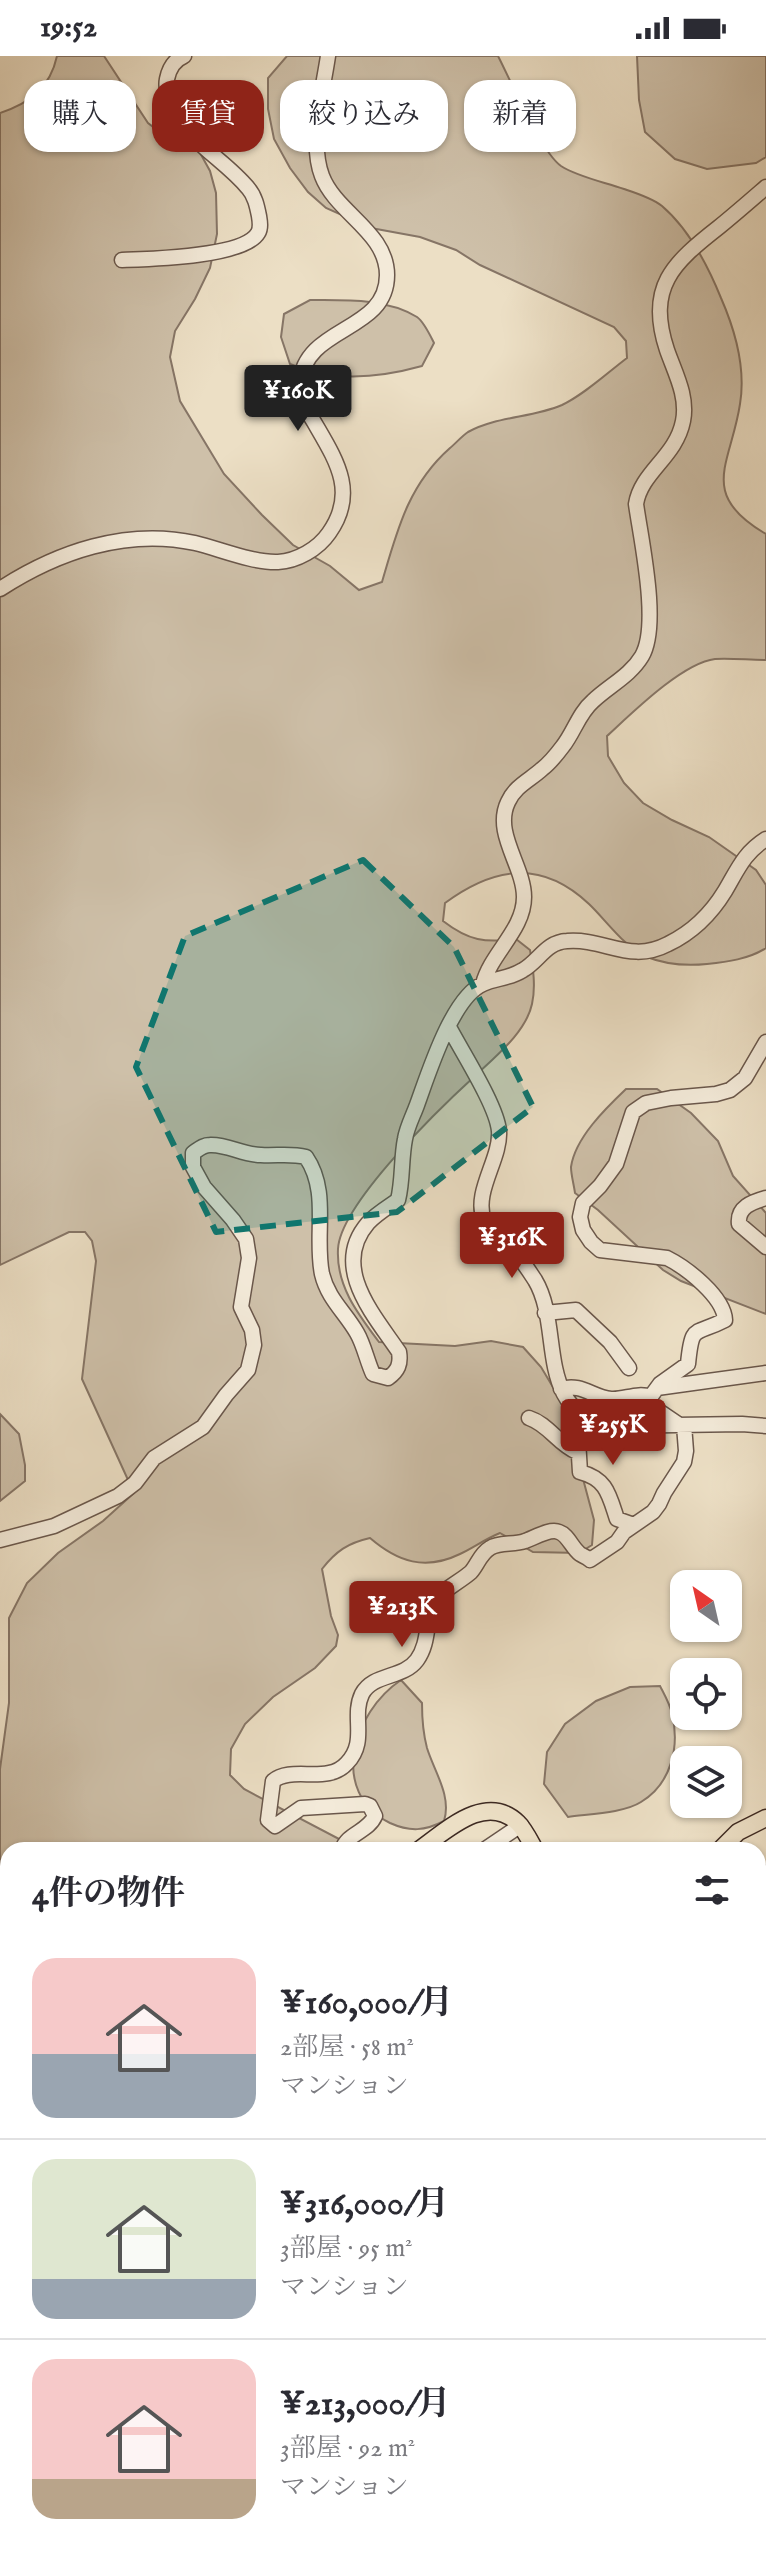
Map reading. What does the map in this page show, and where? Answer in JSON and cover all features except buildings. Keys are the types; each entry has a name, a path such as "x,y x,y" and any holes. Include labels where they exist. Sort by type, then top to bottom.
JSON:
{"main road":[{"path":"431,1842 475,1813 494,1810 506,1813 521,1825 531,1842"},
{"path":"728,1842 738,1832 766,1818"}],"street":[{"path":"122,260 199,256 251,241 259,232 256,202 248,188 192,138 169,100 166,83 170,69 184,56"},
{"path":"0,589 53,559 110,542 167,539 257,559 288,560 314,549 339,519 343,501 338,463 306,409 300,384 316,348 372,312 380,301 387,275 378,246 337,200 321,175 317,149 328,56"},
{"path":"483,984 487,969 522,914 524,895 504,826 506,805 515,789 542,769 563,747 592,701 630,672 644,654 648,640 649,602 636,504 638,493 670,452 683,425 685,408 661,332 659,305 667,277 690,249 766,187"},
{"path":"0,1540 54,1526 118,1496 135,1483 154,1458 203,1427 248,1370 254,1345 252,1330 241,1307 249,1258 246,1239 204,1187 193,1167 193,1153 205,1144 261,1155 291,1153 306,1157 317,1178 322,1272 327,1290 357,1333 373,1374 388,1378 396,1373 401,1361 399,1352 360,1295 353,1270 355,1249 369,1221 398,1200 407,1130 423,1085 465,998 483,984 524,970 556,943 586,942 638,953 668,944 699,925 748,852 766,839"},
{"path":"449,1027 496,1116 500,1134 482,1201 484,1220 497,1239 521,1260 537,1284 561,1389 575,1410 590,1420 611,1426 766,1426"},
{"path":"345,1842 372,1824 375,1816 370,1806 301,1808 275,1826 268,1820 273,1781 280,1775 325,1774 347,1764 358,1745 357,1708 366,1687 401,1674 414,1664 426,1640 433,1605 439,1596 475,1568 481,1555 492,1546 520,1543 554,1531 561,1532 580,1554 590,1560 653,1512 684,1462 686,1451 681,1424 650,1405 653,1392 688,1364 693,1334 725,1320 725,1309 717,1297 667,1258 600,1250 583,1230 580,1217 583,1203 616,1164 633,1112 646,1103 730,1090 745,1078 766,1042"},
{"path":"766,1198 743,1208 738,1217 739,1224 766,1247"},
{"path":"545,1313 576,1310 610,1342 629,1368"},
{"path":"561,1389 582,1387 607,1398 643,1395 766,1373"},
{"path":"529,1418 539,1421 565,1447 577,1452"},
{"path":"590,1420 578,1440 580,1472 596,1476 608,1492 617,1519 634,1525"},
{"path":"496,1842 521,1825"}],"highlighted area":[{"path":"363,860 454,947 533,1107 397,1212 216,1232 136,1067 185,936"}],"shaded area":[{"path":"57,56 104,56 120,80 47,80"},
{"path":"287,56 498,56 510,80 464,80 464,152 549,152 568,170 634,192 662,206 681,226 704,261 731,323 738,350 742,377 740,404 726,461 725,491 732,505 745,519 766,534 766,660 715,659 702,663 673,679 607,736 608,756 624,783 643,803 709,837 756,870 766,885 766,948 745,957 707,964 654,960 631,947 571,890 535,874 499,876 463,891 445,903 443,921 461,933 495,941 516,939 530,950 534,984 532,1004 524,1024 509,1043 417,1132 373,1183 343,1230 338,1262 356,1310 379,1342 455,1346 491,1341 523,1347 541,1367 563,1404 594,1520 592,1545 579,1553 533,1552 500,1533 465,1552 424,1563 391,1553 370,1538 343,1549 322,1569 338,1635 336,1646 315,1668 273,1697 245,1724 231,1749 230,1775 244,1789 345,1842 0,1842 0,1769 9,1703 9,1618 27,1583 58,1553 103,1521 134,1493 82,1379 96,1261 92,1241 85,1232 69,1232 0,1265 0,113 24,102 24,152 136,152 136,105 152,126 152,152 200,152 210,171 216,193 217,234 210,268 175,331 170,357 180,401 224,474 262,515 293,545 330,566 359,590 382,582 399,527 414,493 436,462 461,438 479,427 551,409 571,400 627,358 626,341 614,327 480,265 456,250 420,237 371,228 326,208 308,192 281,152 448,152 448,80 280,80 280,150 274,139 268,109 268,78"},
{"path":"637,56 766,56 766,157 756,163 707,169 675,159 645,132 639,100"},
{"path":"310,300 365,301 392,306 420,319 434,343 422,366 406,370 356,377 306,370 290,364 281,337 284,314"},
{"path":"626,1089 657,1089 691,1113 718,1141 733,1176 766,1213 766,1314 681,1281 663,1270 575,1193 571,1167 578,1145 592,1124"},
{"path":"0,1414 19,1434 25,1481 0,1501"},
{"path":"401,1680 422,1703 426,1742 446,1802 444,1821 430,1827 411,1829 390,1823 371,1809 359,1792 354,1773 354,1752 370,1711"},
{"path":"660,1686 667,1699 670,1730 674,1730 675,1739 674,1746 670,1746 670,1766 666,1775 651,1794 634,1806 568,1817 544,1784 547,1752 565,1724 596,1701 630,1687"}]}
